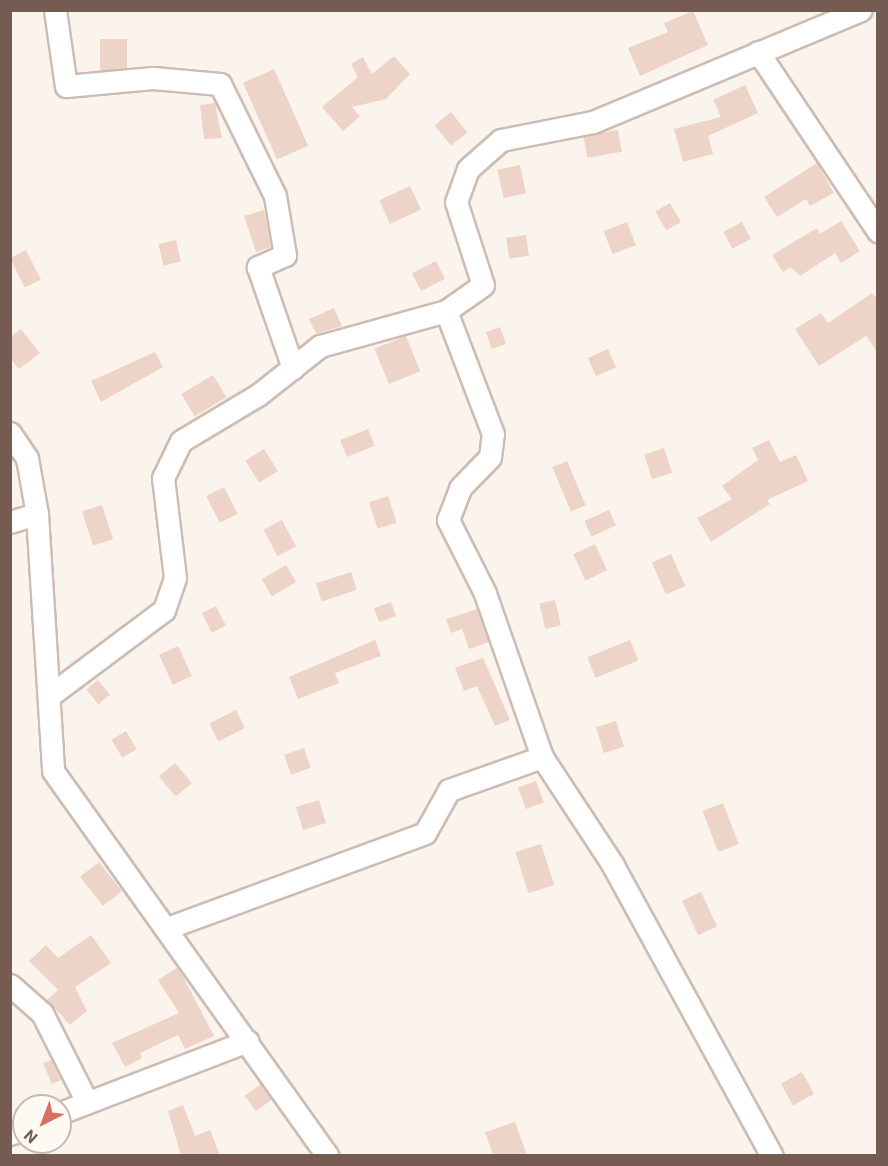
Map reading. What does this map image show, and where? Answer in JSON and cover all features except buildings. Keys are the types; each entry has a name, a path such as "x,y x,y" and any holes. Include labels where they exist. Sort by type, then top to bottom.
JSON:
{"street":[{"path":"55,10 66,86 153,78 220,84 275,196 285,255 258,267 293,368"},
{"path":"49,696 164,610 175,578 163,477 181,441 258,395 320,346 446,311 483,285 456,202 468,170 501,140 592,122 861,10"},
{"path":"758,52 878,231"},
{"path":"446,311 493,434 490,457 460,488 448,520 485,593 542,757 613,865 772,1155"},
{"path":"10,433 27,458 37,514 53,771 328,1155"},
{"path":"10,522 37,514"},
{"path":"167,928 425,833 449,790 542,757"},
{"path":"10,985 42,1014 87,1102"},
{"path":"72,1108 248,1041"}]}
